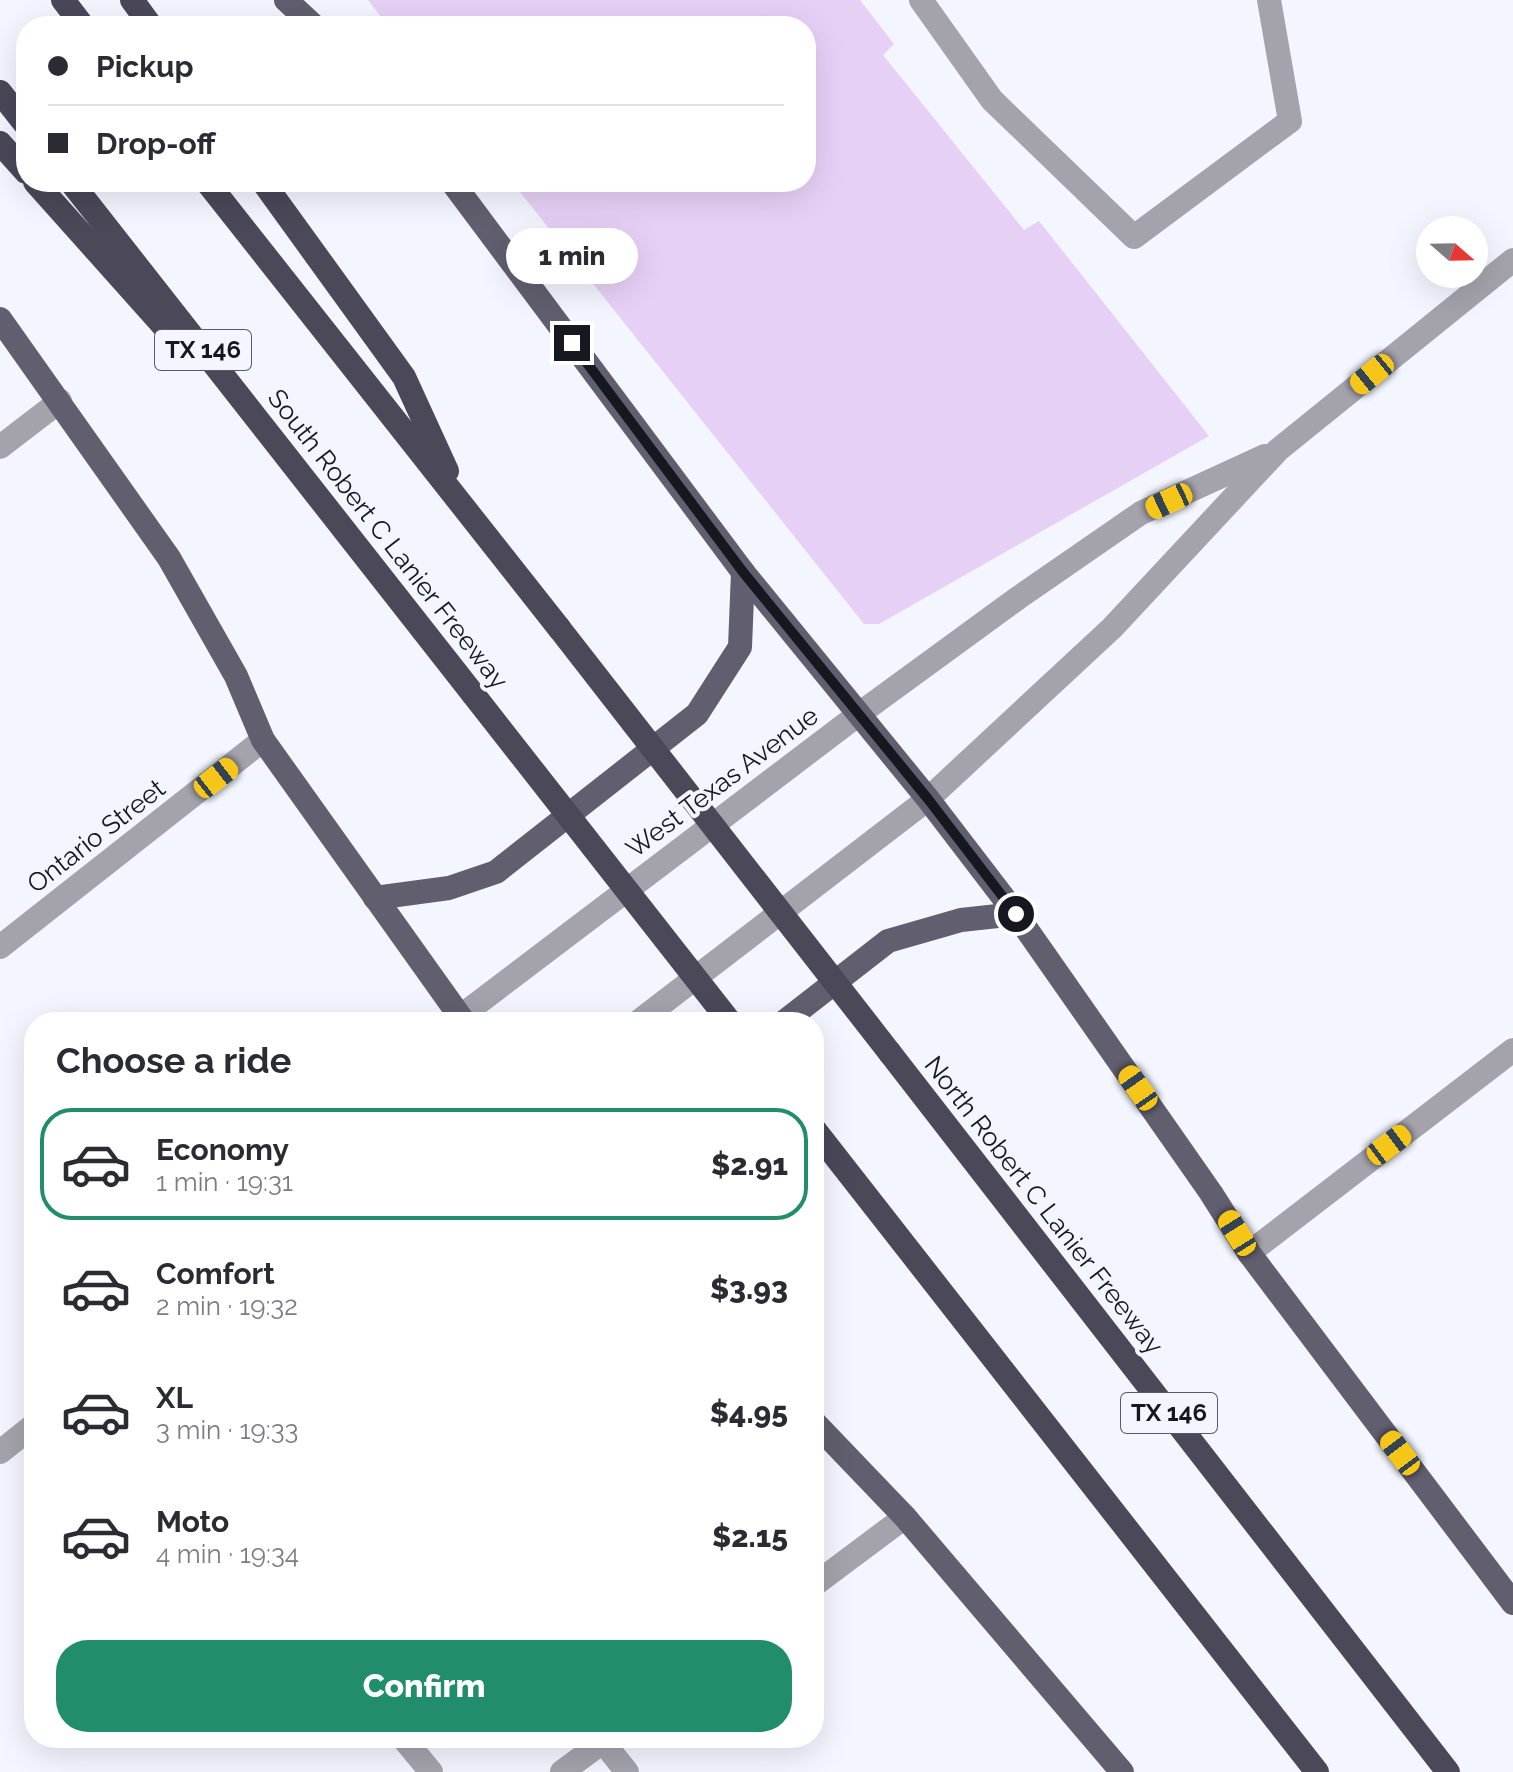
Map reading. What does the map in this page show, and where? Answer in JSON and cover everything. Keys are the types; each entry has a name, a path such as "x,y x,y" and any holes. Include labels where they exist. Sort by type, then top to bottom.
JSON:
{"highway":[{"path":"63,0 75,16"},
{"path":"0,92 16,112"},
{"path":"0,143 16,161"},
{"path":"44,192 336,517"},
{"name":"South Robert C Lanier Freeway","path":"79,192 722,1012"},
{"name":"TX 146","path":"215,192 463,506"},
{"path":"270,192 404,377 463,506"},
{"name":"North Robert C Lanier Freeway","path":"463,506 1448,1772"},
{"path":"824,1142 1317,1772"}],"main road":[{"path":"286,0 303,16"},
{"path":"459,192 743,572 928,799 1016,914 1211,1193 1249,1253 1513,1603"},
{"path":"0,319 169,558 236,676 263,740 453,1012"},
{"path":"375,898 449,888 496,872 697,714 740,647 743,572"},
{"path":"797,1012 888,941 961,920 1016,914"},
{"path":"824,1432 905,1517 1122,1772"}],"street":[{"path":"921,0 992,100 1134,237 1290,121 1269,0"},
{"name":"West Texas Avenue","path":"651,1012 928,799 1112,628 1278,450 1513,260"},
{"path":"0,447 60,401"},
{"name":"West Texas Avenue","path":"469,1012 1005,606 1141,513 1278,450"},
{"name":"Ontario Street","path":"0,947 263,740"},
{"path":"1249,1253 1513,1050"},
{"path":"0,1452 24,1433"},
{"path":"824,1578 905,1517"},
{"path":"411,1748 431,1772"},
{"path":"562,1772 594,1748"},
{"path":"610,1748 627,1772"}],"shaded area":[{"path":"368,0 860,0 894,44 883,55 1024,230 1039,221 1209,436 879,624 864,624 520,192 816,192 816,16 380,16"}],"route":[{"path":"572,343 743,572 928,799 1016,914"}]}
